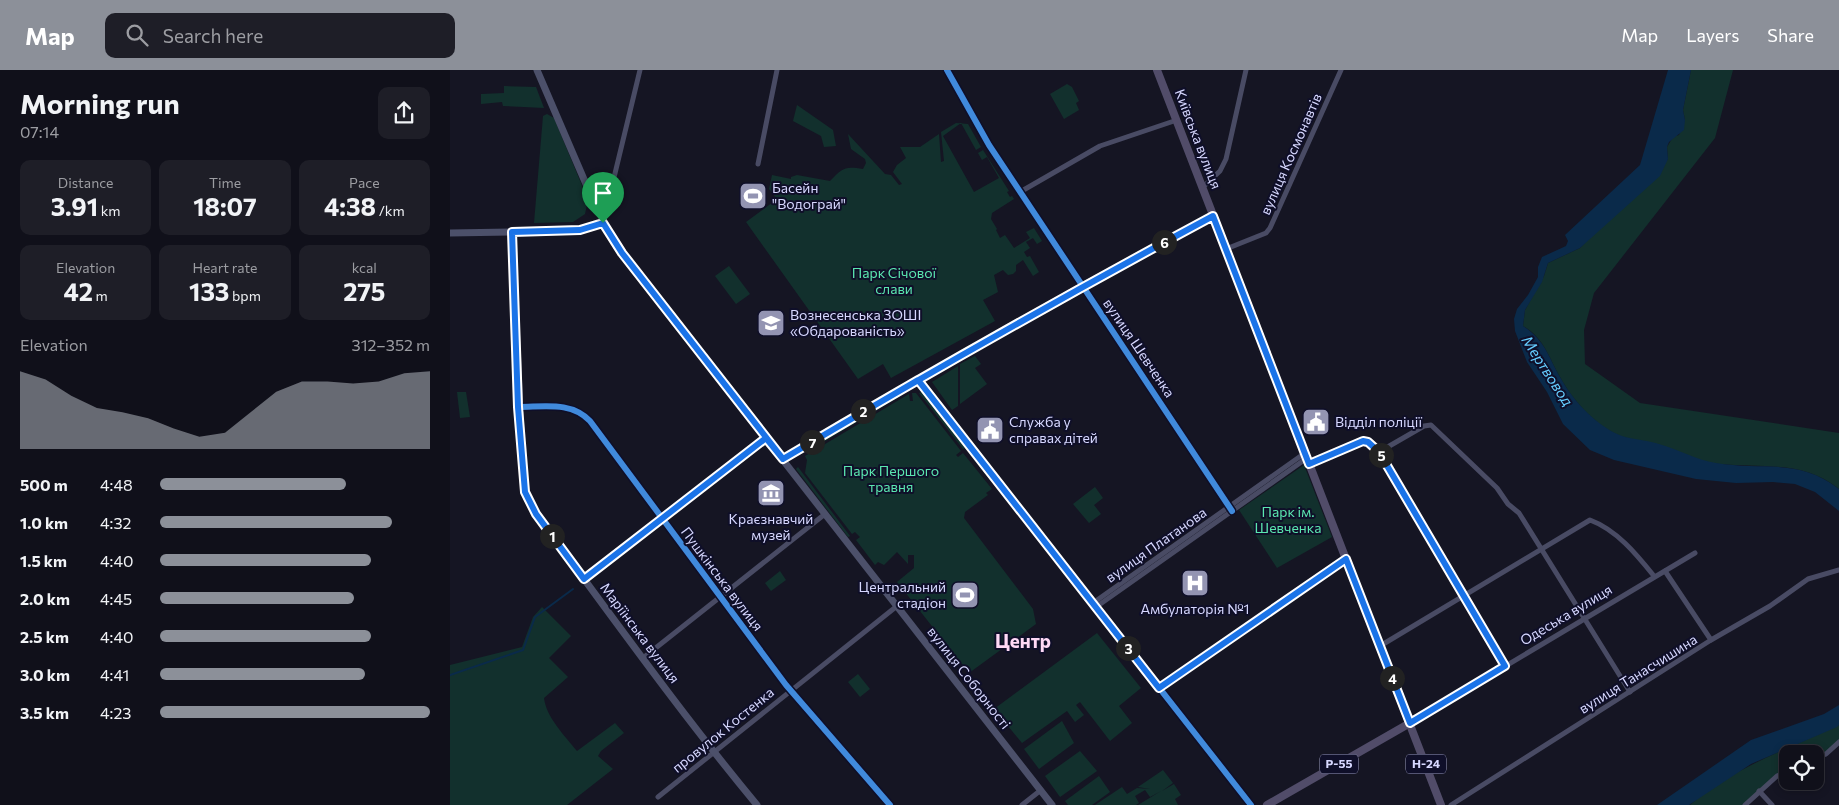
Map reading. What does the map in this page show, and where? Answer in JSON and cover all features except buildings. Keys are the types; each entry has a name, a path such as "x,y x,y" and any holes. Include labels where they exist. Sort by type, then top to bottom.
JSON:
{"main road":[{"name":"вулиця Соборності","path":"537,70 603,223 622,253 1052,805"},
{"name":"Київська вулиця","path":"1157,70 1441,805"},
{"path":"783,459 1082,286 1213,216"},
{"path":"451,234 580,230 603,223"},
{"name":"Маріїнська вулиця","path":"512,232 518,407 523,481 527,499 642,658 757,805"},
{"name":"Одеська вулиця","path":"1267,805 1410,723"}],"street":[{"path":"603,223 640,70"},
{"path":"758,164 777,70"},
{"name":"вулиця Шевченка","path":"947,70 989,145 1231,509"},
{"path":"1203,187 1220,170 1226,159 1246,70"},
{"name":"вулиця Космонавтів","path":"1226,249 1266,233 1270,228 1341,70"},
{"path":"1020,192 1100,146 1177,120"},
{"path":"918,380 1251,805"},
{"name":"Пушкінська вулиця","path":"518,407 570,407 582,413 610,446 790,689 890,805"},
{"path":"1505,666 1462,596 1379,452 1424,426 1432,425 1497,488 1508,504 1519,513 1630,692"},
{"path":"584,579 766,438"},
{"name":"вулиця Платанова","path":"1094,605 1231,509 1307,459 1363,441 1368,442 1379,452"},
{"path":"642,658 826,514"},
{"path":"1380,646 1590,520 1602,525 1636,554 1654,576"},
{"name":"Одеська вулиця","path":"1410,723 1654,576 1696,553"},
{"path":"1159,688 1346,559"},
{"name":"вулиця Танасчишина","path":"1451,805 1711,640 1770,606 1808,579 1839,570"},
{"path":"1665,571 1711,640"},
{"name":"провулок Костенка","path":"658,797 790,689 897,606"},
{"path":"1824,755 1839,742"},
{"path":"1744,805 1779,777"},
{"path":"1022,805 1041,790"},
{"path":"1759,791 1772,805"}],"green space":[{"path":"1691,70 1733,70 1715,138 1594,293 1584,330 1585,364 1640,403 1839,433 1839,489 1811,473 1796,469 1710,463 1616,434 1599,424 1577,402 1541,343 1523,326 1525,310 1544,276 1548,263 1580,248 1668,159 1667,147 1673,137 1679,135 1685,120 1683,110"},
{"path":"1067,84 1072,87 1079,101 1076,103 1079,110 1064,119 1050,94"},
{"path":"504,86 536,87 544,108 503,106 502,102 481,104 481,94 504,93"},
{"path":"797,105 833,130 836,146 824,147 821,136 793,121"},
{"path":"547,114 554,118 588,200 585,214 573,222 534,223 543,116"},
{"name":"Парк Січової слави","path":"956,123 960,123 943,136 974,192 999,178 987,157 982,160 978,153 983,150 1009,191 1007,192 1010,197 1012,196 1014,199 992,213 991,219 996,230 1000,238 1005,235 1014,248 1030,238 1026,232 1034,228 1042,241 1037,244 1033,238 1026,242 1030,248 1024,252 1027,257 1030,256 1039,272 1033,276 1023,260 1016,265 1016,271 1013,274 1008,275 1003,270 994,275 998,292 983,300 995,321 891,378 883,364 858,379 746,222 777,199 769,189 772,175 791,179 791,177 797,175 830,181 844,169 863,169 866,163 865,159 851,149 848,134 885,174 891,175 899,185 902,184 893,172 897,165 906,158 900,147 920,147 939,134 941,162 944,161 941,132"},
{"path":"961,123 968,124 981,147 976,150"},
{"path":"729,266 750,294 736,304 715,276"},
{"path":"975,356 981,364 975,368 987,384 960,404 960,364"},
{"path":"958,366 958,406 952,410 932,382"},
{"path":"457,392 466,392 470,417 460,418"},
{"path":"922,392 965,448 963,449 919,393"},
{"path":"903,393 904,394 814,446"},
{"name":"Парк Першого травня","path":"912,393 916,393 961,451 956,455 958,457 963,453 992,489 986,493 988,495 965,512 964,518 1033,609 1036,624 969,673 897,582 914,568 914,555 908,555 908,564 897,552 884,565 878,562 875,565 856,540 860,537 855,532 852,534 805,473 807,460 805,456 909,394 910,401 913,401"},
{"name":"Парк ім. Шевченка","path":"1304,465 1332,537 1277,568 1239,510"},
{"path":"798,467 850,536 848,537 796,469"},
{"path":"1095,487 1103,498 1094,505 1101,514 1089,523 1073,504"},
{"path":"780,571 786,580 771,591 765,583"},
{"path":"542,607 571,636 549,658 568,677 544,698 548,712 577,751 615,723 624,733 601,751 598,756 613,769 567,805 450,805 450,665 522,647 533,617"},
{"path":"1097,633 1141,688 1119,706 1132,723 1110,741 1080,702 1076,705 1084,715 1075,722 1067,711 1022,743 994,709"},
{"path":"858,674 870,689 860,697 848,682"},
{"path":"1062,721 1074,743 1039,769 1024,749"},
{"path":"1839,725 1839,741 1824,754 1824,745 1794,745"},
{"path":"1080,751 1097,771 1060,797 1045,776"},
{"path":"1779,752 1779,777 1744,805 1690,805 1706,792 1742,770"},
{"path":"1163,770 1173,783 1162,791 1174,784 1181,795 1175,799 1178,805 1138,805 1161,791 1150,797 1145,790 1135,796 1139,803 1136,805 1095,805 1122,787 1127,794 1137,788 1150,789 1138,787"},
{"path":"1099,776 1110,792 1092,805 1068,805 1065,801"}],"water":[{"name":"Мертвовод","path":"1668,70 1691,70 1683,110 1684,130 1669,142 1667,147 1668,159 1660,176 1580,248 1548,263 1542,282 1525,310 1523,326 1541,343 1565,385 1577,401 1591,416 1607,428 1620,435 1654,442 1709,462 1780,467 1809,473 1824,479 1839,489 1839,511 1815,492 1795,484 1773,482 1736,483 1696,479 1614,460 1590,450 1563,424 1547,392 1527,362 1515,331 1514,319 1517,309 1528,295 1538,277 1538,267 1542,257 1566,246 1568,241 1565,235 1640,165"},
{"path":"1839,705 1839,725 1795,745 1779,745 1779,752 1751,764 1689,805 1657,805 1751,740 1824,714"}],"waterway":[{"path":"450,675 523,650 535,617 573,589"}],"cycle path":[{"path":"947,70 989,145 1232,511"},
{"path":"918,380 1251,805"},
{"path":"518,407 547,406 566,408 574,410 590,421 786,685 890,805"}],"place":[{"name":"Басейн \"Водограй\"","path":"753,196"},
{"name":"Вознесенська ЗОШІ «Обдарованість»","path":"771,323"},
{"name":"Відділ поліції","path":"1316,422"},
{"name":"Служба у справах дітей","path":"990,430"},
{"name":"Краєзнавчий музей","path":"771,493"},
{"name":"Амбулаторія №1","path":"1195,583"},
{"name":"Центральний стадіон","path":"965,595"}],"district":[{"name":"Центр","path":"1023,641"}],"route":[{"path":"603,223 580,230 512,232 518,407 525,492 531,507 584,579 766,438 783,459 918,380 1159,688 1346,559 1410,723 1505,666 1462,596 1379,452 1368,442 1363,441 1309,464 1213,216 1076,289 931,372 783,459 616,246 603,223"}]}
